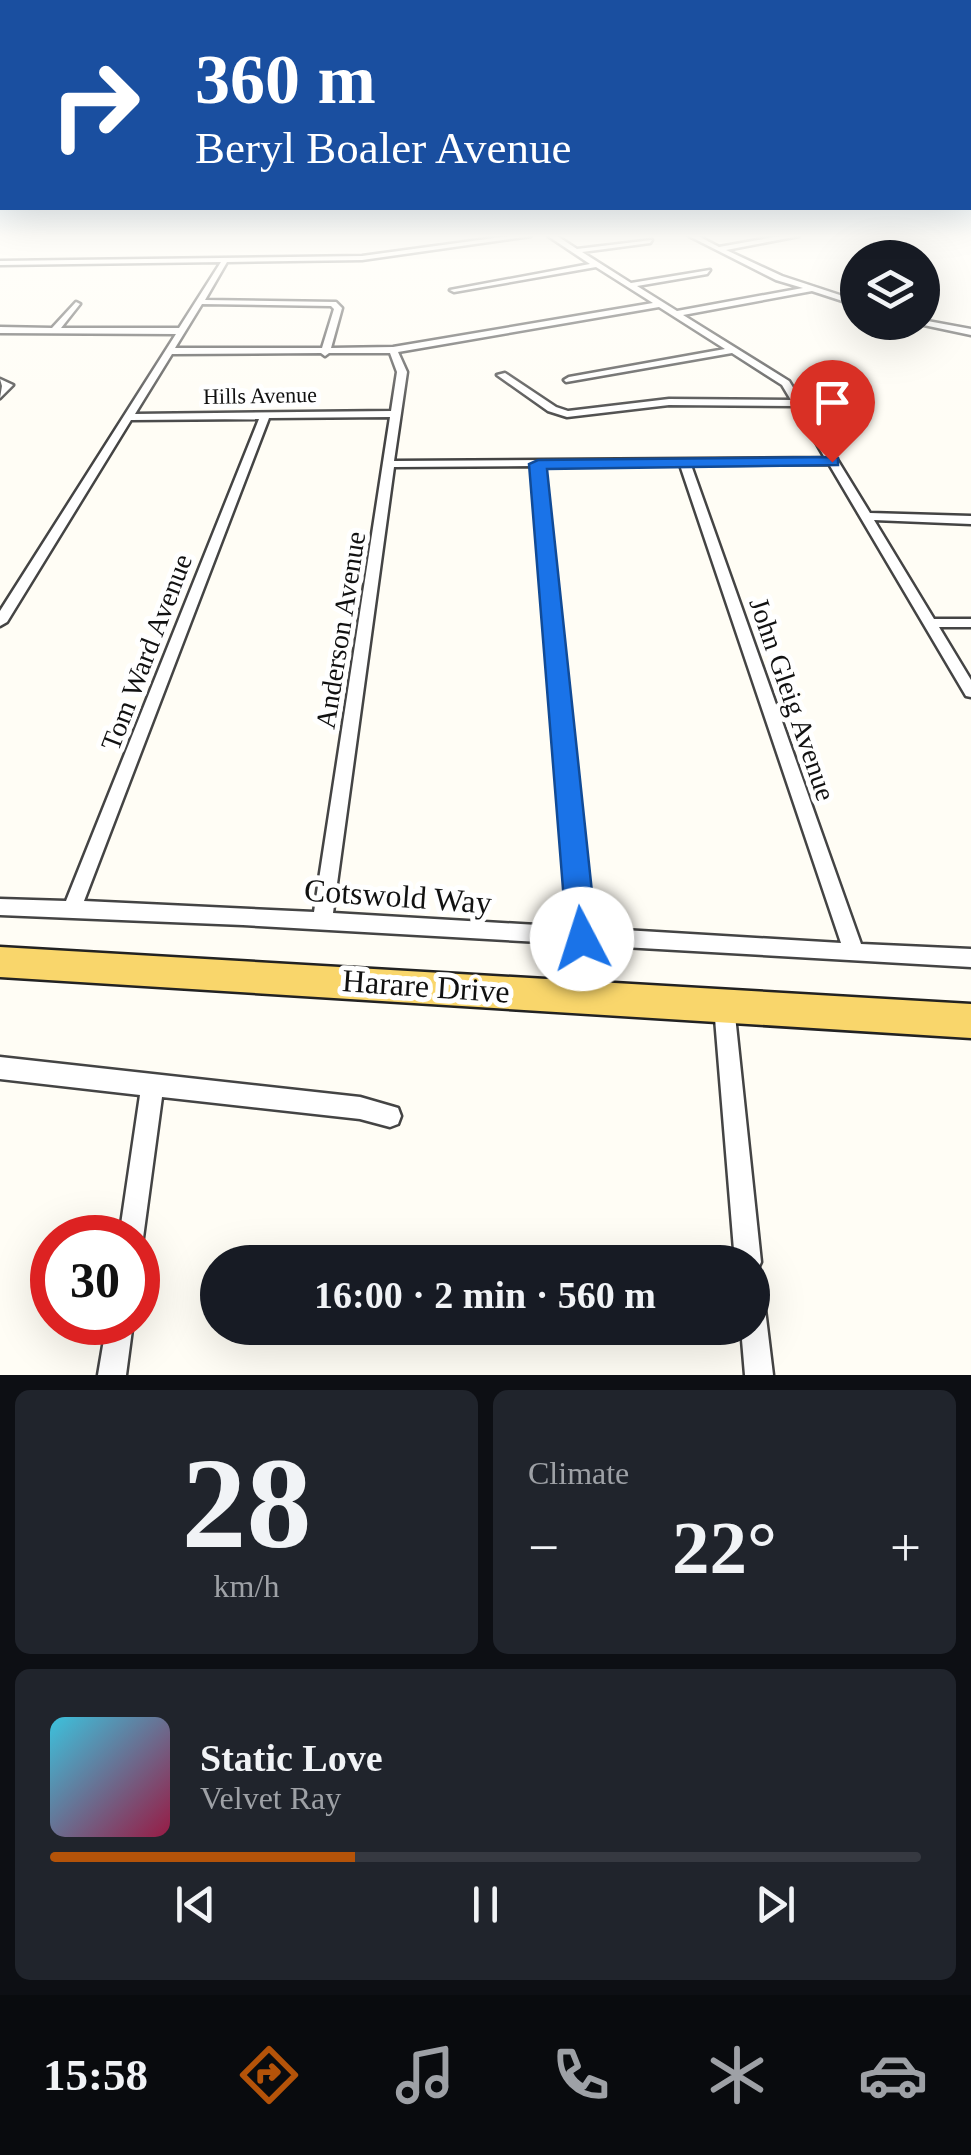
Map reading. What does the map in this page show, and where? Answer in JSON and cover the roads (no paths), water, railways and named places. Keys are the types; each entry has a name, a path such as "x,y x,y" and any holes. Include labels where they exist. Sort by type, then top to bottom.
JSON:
{"main road":[{"name":"Harare Drive","path":"0,962 971,1021"}],"street":[{"path":"654,300 782,379 971,692"},
{"path":"677,314 752,300"},
{"path":"0,622 168,351 203,302 333,304 338,308 324,352"},
{"path":"56,330 76,304"},
{"path":"168,351 393,350 660,304"},
{"path":"940,326 971,332"},
{"path":"0,330 182,331"},
{"name":"Anderson Avenue","path":"322,920 402,372 393,350"},
{"path":"568,380 733,350"},
{"path":"502,375 552,409 567,414 669,402 798,402"},
{"path":"0,382 8,385 0,394"},
{"name":"Tom Ward Avenue","path":"72,909 266,414"},
{"name":"Hills Avenue","path":"128,417 393,414"},
{"name":"John Gleig Avenue","path":"684,462 854,953"},
{"path":"390,464 832,462"},
{"path":"538,464 582,939"},
{"path":"864,516 971,520"},
{"path":"931,624 971,623"},
{"name":"Cotswold Way","path":"0,907 322,920 582,939 971,958"},
{"path":"724,1006 746,1245"},
{"path":"0,1068 360,1108 390,1116"},
{"path":"134,1215 152,1086"},
{"path":"112,1375 117,1345"},
{"path":"756,1345 759,1375"}]}
